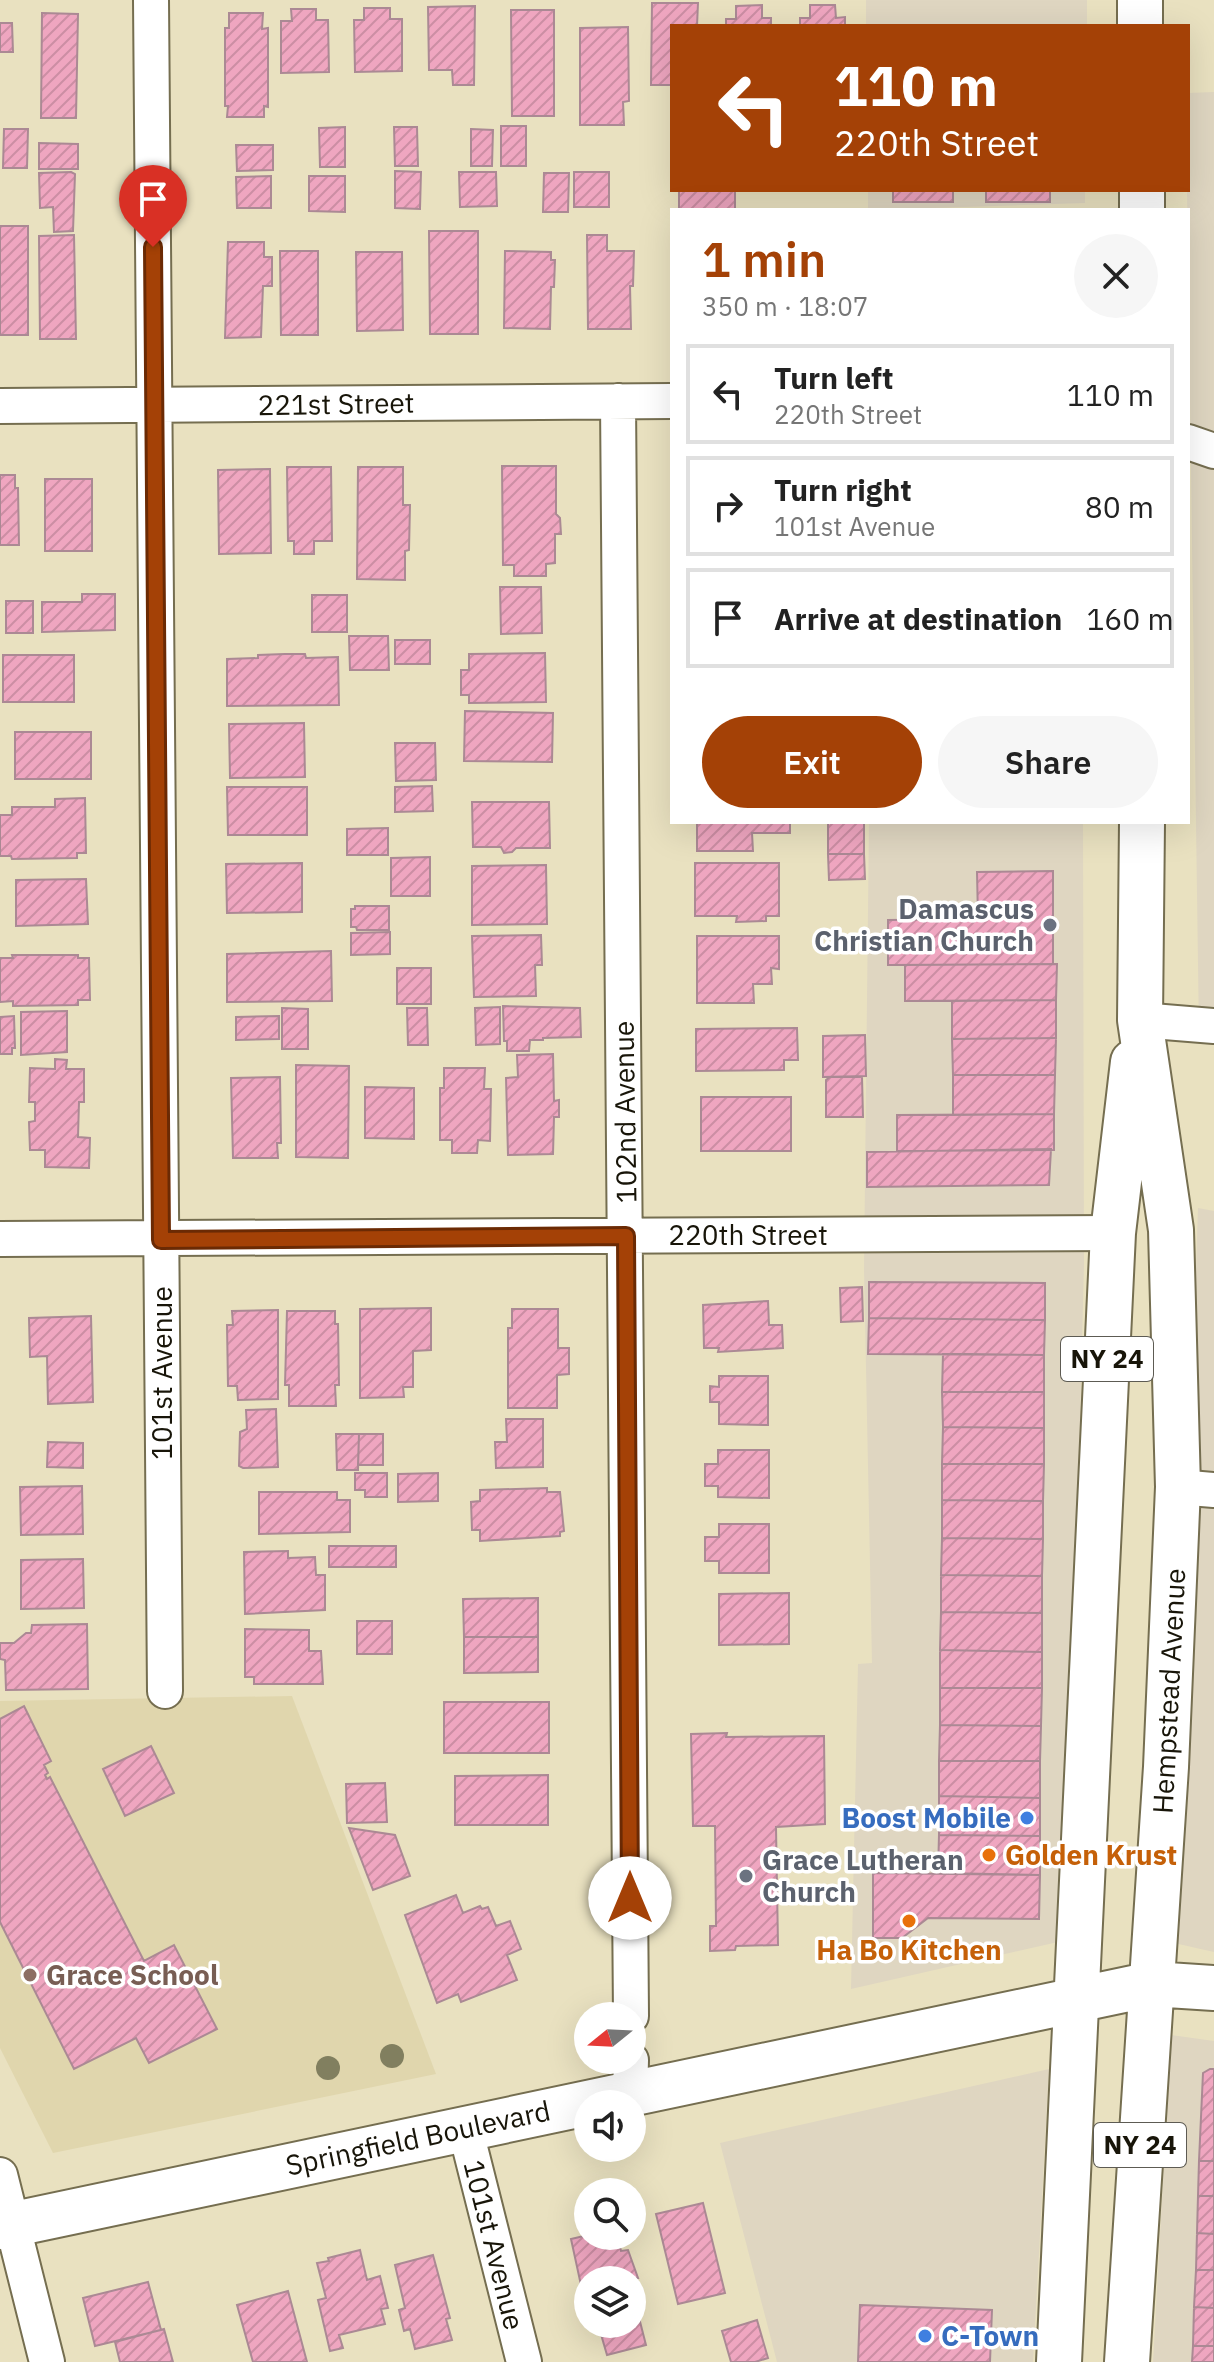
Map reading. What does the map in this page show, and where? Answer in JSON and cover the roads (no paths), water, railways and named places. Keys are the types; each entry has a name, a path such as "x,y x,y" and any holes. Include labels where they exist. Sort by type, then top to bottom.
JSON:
{"main road":[{"path":"1140,0 1140,24"},
{"name":"Hempstead Avenue","path":"1059,2362 1113,1233 1126,1104 1140,1020 1142,824"},
{"name":"Hempstead Avenue","path":"1127,2362 1166,1767 1196,1489 1171,1230 1140,1020"},
{"name":"Springfield Boulevard","path":"6,2226 465,2128 630,2077 1076,2000 1152,1984 1214,1988"}],"street":[{"name":"101st Avenue","path":"151,0 165,1691"},
{"name":"102nd Avenue","path":"618,401 631,2002"},
{"name":"221st Street","path":"0,406 670,401"},
{"path":"1190,443 1214,451"},
{"path":"1140,1020 1214,1026"},
{"name":"220th Street","path":"0,1239 1113,1233"},
{"name":"101st Avenue","path":"465,2128 524,2362"},
{"path":"0,2175 6,2226 47,2362"}],"place":[{"name":"Damascus Christian Church","path":"1050,925"},
{"name":"Boost Mobile","path":"1027,1818"},
{"name":"Golden Krust","path":"989,1855"},
{"name":"Grace Lutheran Church","path":"746,1876"},
{"name":"Ha Bo Kitchen","path":"909,1921"},
{"name":"Grace School","path":"30,1975"},
{"name":"C-Town","path":"925,2336"}]}
